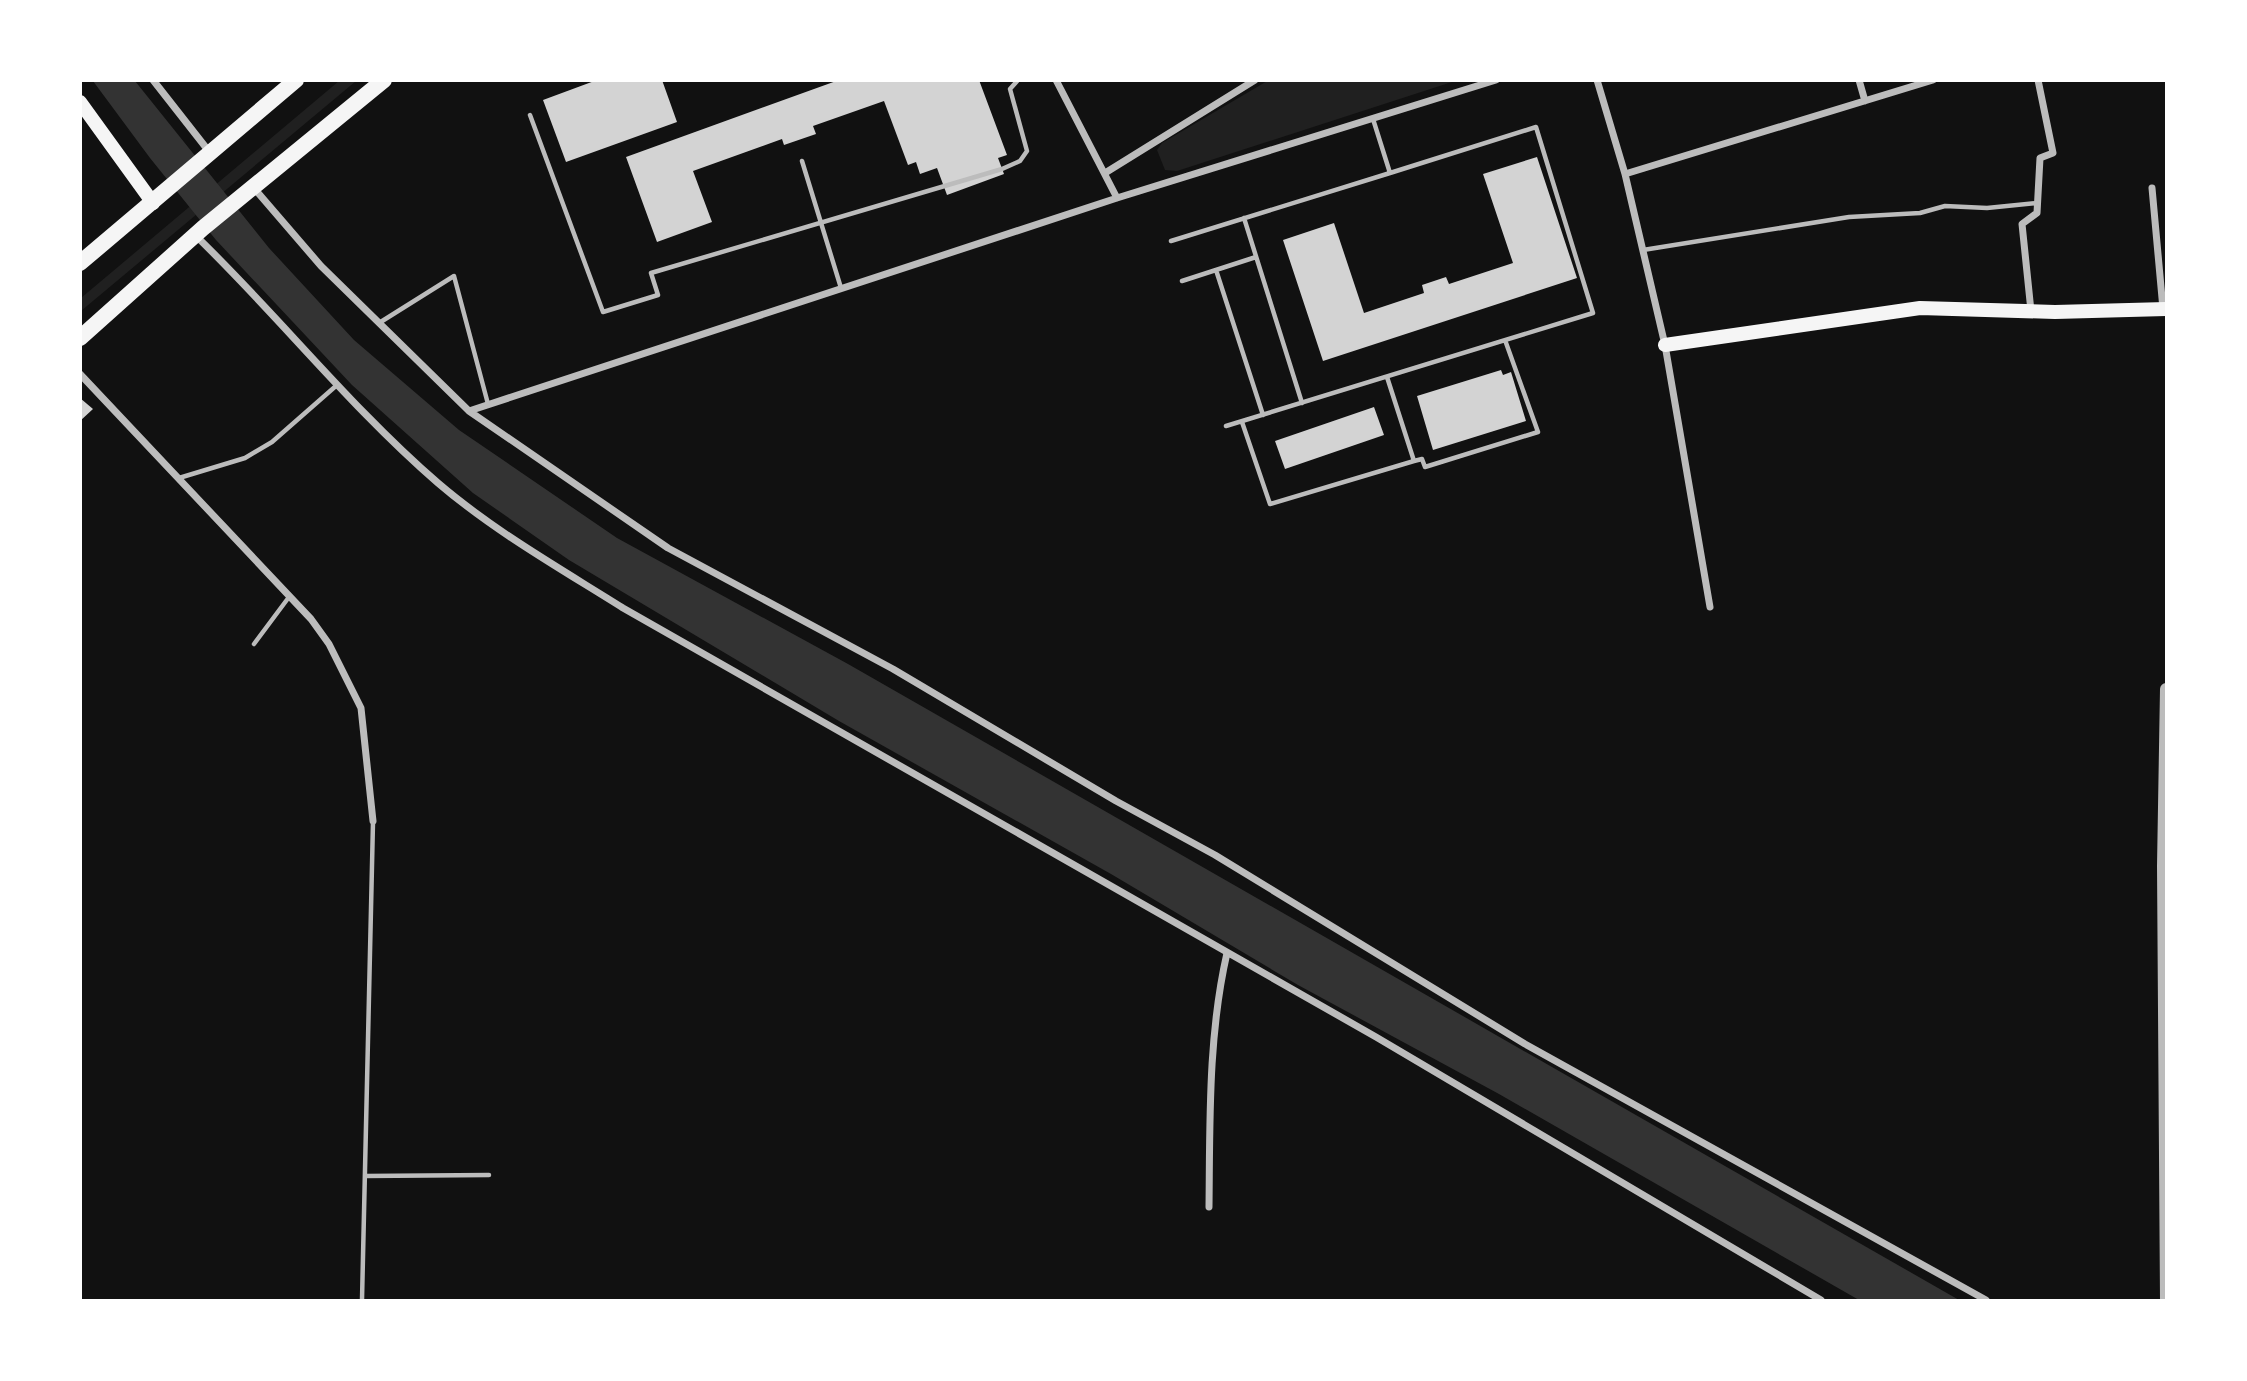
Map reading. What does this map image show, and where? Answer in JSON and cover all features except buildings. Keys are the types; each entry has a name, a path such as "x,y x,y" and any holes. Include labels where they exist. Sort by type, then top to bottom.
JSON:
{"main road":[{"path":"80,263 296,80"},
{"path":"80,338 199,231 384,80"},
{"path":"80,102 153,202"},
{"path":"1665,345 1920,308 2031,311 2165,309"}],"street":[{"path":"153,80 209,156"},
{"path":"1056,80 1117,198"},
{"path":"1105,173 1255,80"},
{"path":"469,411 1117,198 1496,80"},
{"path":"1597,80 1625,174 1665,345 1710,607"},
{"path":"1859,80 1865,101"},
{"path":"1625,174 1933,80"},
{"path":"2031,311 2022,224 2037,212 2040,158 2053,153 2038,80"},
{"path":"2152,188 2165,309"},
{"path":"247,191 469,411 668,548 893,668 1116,801 1215,855 1525,1044 1986,1300"},
{"path":"199,231 386,436 440,484 531,550 623,608 1376,1037 1821,1300"},
{"path":"80,374 289,597 329,644 361,708 373,821"},
{"path":"2166,689 2163,866 2166,1300"},
{"path":"1209,1207 1213,1044 1218,992 1227,953"}],"lane":[{"path":"530,115 603,312 657,295 651,273 1002,169 1020,161 1027,151 1010,89 1018,80"},
{"path":"1373,119 1390,173"},
{"path":"1171,241 1536,127 1593,313 1226,426"},
{"path":"802,161 842,289"},
{"path":"1643,250 1849,217 1920,213 1945,206 1987,208 2038,202"},
{"path":"1244,218 1303,403"},
{"path":"1182,281 1256,257"},
{"path":"1216,270 1263,415"},
{"path":"379,323 454,276 488,405"},
{"path":"1242,422 1270,504 1422,458 1425,467 1538,432 1505,340"},
{"path":"1387,377 1414,461"},
{"path":"177,478 245,458 272,442 338,384"},
{"path":"254,644 289,597"},
{"path":"362,1300 373,821"},
{"path":"365,1176 489,1175"}],"shaded area":[{"path":"1269,80 1455,81 1177,171 1165,170 1157,150 1162,143"},
{"path":"93,81 135,81 269,248 354,340 459,430 617,538 848,664 1959,1300 1859,1300 1499,1094 1298,985 1111,874 839,721 569,560 473,493 352,385 216,240"},
{"path":"339,81 356,81 81,311 81,298"}]}
